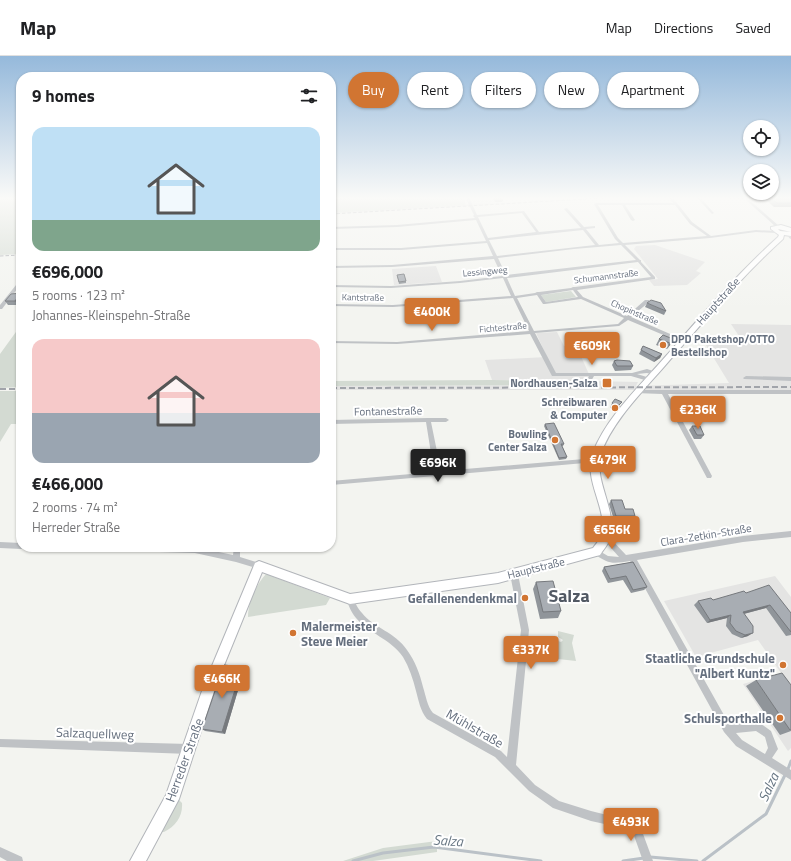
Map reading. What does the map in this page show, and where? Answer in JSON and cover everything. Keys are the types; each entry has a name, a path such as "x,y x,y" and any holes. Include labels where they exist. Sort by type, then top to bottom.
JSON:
{"street":[{"path":"483,235 554,375 631,374 651,376"},
{"path":"336,249 401,249 486,241 529,235"},
{"path":"542,235 547,238"},
{"path":"588,235 598,246"},
{"name":"Schumannstraße","path":"514,297 654,278 640,261 621,244 615,235"},
{"path":"707,235 710,237"},
{"path":"336,267 392,266 495,258 598,246 729,235"},
{"name":"Hauptstraße","path":"606,538 607,521 596,475 596,460 605,440 637,392 731,286 781,238 782,235"},
{"name":"Lessingweg","path":"336,286 392,287 505,278 640,261"},
{"path":"0,308 16,287"},
{"path":"572,288 581,298"},
{"path":"537,294 545,303 581,298"},
{"name":"Kantstraße","path":"336,305 393,306 514,297"},
{"name":"Chopinstraße","path":"581,298 682,341"},
{"name":"Fichtestraße","path":"336,342 397,343 619,325 647,301"},
{"path":"588,382 593,374"},
{"path":"746,378 791,379"},
{"path":"637,392 791,392"},
{"path":"664,392 709,476"},
{"path":"428,420 438,474"},
{"name":"Fontanestraße","path":"336,422 446,420"},
{"path":"336,483 596,460"},
{"name":"Clara-Zetkin-Straße","path":"596,552 611,560 629,559 743,539 791,534"},
{"path":"596,552 606,538 629,559 727,729 739,743 791,775"},
{"path":"0,545 16,546"},
{"path":"205,552 259,566"},
{"path":"236,559 237,552"},
{"name":"Hauptstraße","path":"259,566 350,599 498,578 596,552"},
{"name":"Herreder Straße","path":"138,861 172,798 210,685 259,566"},
{"path":"511,768 525,630 514,574"},
{"name":"Mühlstraße","path":"350,599 354,612 364,622 401,647 412,665 425,710 430,716 498,754 532,788 556,805 591,816 636,826 648,861"},
{"path":"727,729 757,726 768,734 774,749 766,760"},
{"name":"Salzaquellweg","path":"0,743 189,749"},
{"path":"0,852 18,861"}],"shaded area":[{"path":"0,235 16,235 16,254 0,255"},
{"path":"655,245 705,262 696,271 701,273 687,285 654,286 649,280 658,279 634,249 636,246"},
{"path":"436,266 442,282 394,285 392,269"},
{"path":"571,291 576,297 546,302 541,295"},
{"path":"731,324 791,325 791,390 336,390 336,386 536,385 591,381 492,380 485,360 547,357 536,333 557,332 564,346 576,345 592,381 638,382 636,386 729,383 704,342 743,342"},
{"path":"16,332 16,387 0,388 0,354"},
{"path":"336,381 592,381 592,384 336,386"},
{"path":"0,391 16,391 16,424 11,424 0,442"},
{"path":"266,574 330,598 326,605 248,617 249,606 253,594"},
{"name":"Staatliche Grundschule \"Albert Kuntz\"","path":"775,576 791,597 791,748 788,751 743,684 781,673 758,640 696,657 664,601"},
{"path":"558,631 574,635 572,643 576,661 558,659 558,641 561,642 563,640 558,637"},
{"path":"178,799 182,803 182,808 178,820 172,827 164,832 161,832"},
{"path":"437,841 437,852 373,861 343,861 383,848"}],"building":[{"path":"404,274 406,281 399,282 397,275"},
{"path":"11,294 16,294 15,301 5,301"},
{"path":"651,300 661,303 666,311 647,303"},
{"path":"663,335 673,339 670,343 659,339"},
{"path":"643,346 662,354 656,358 641,350"},
{"path":"614,361 630,361 633,366 617,366"},
{"path":"615,399 622,402 618,406 612,403"},
{"name":"Bowling Center Salza","path":"554,423 564,444 561,444 567,457 559,458 545,424"},
{"path":"692,426 700,426 704,435 697,435"},
{"path":"605,449 612,451 609,458 615,458 615,465 603,463"},
{"path":"611,500 622,500 625,509 633,509 635,516 616,516"},
{"path":"633,562 647,587 633,590 626,576 610,579 604,567"},
{"path":"553,581 561,611 543,612 536,582"},
{"name":"Staatliche Grundschule \"Albert Kuntz\"","path":"769,585 791,613 791,632 770,605 743,612 753,626 753,633 745,635 736,631 730,623 731,615 710,620 698,601 711,598 713,600 744,591 746,593"},
{"path":"224,665 242,667 222,732 202,729"},
{"path":"782,673 791,685 791,730 756,680"}],"waterway":[{"name":"Salza","path":"788,769 791,761"},
{"name":"Salza","path":"703,861 766,814 785,775"},
{"name":"Salza","path":"353,861 383,853 434,847 541,861"},
{"name":"Salza","path":"650,857 697,861"},
{"name":"Salza","path":"623,861 644,858"}],"railway":[{"path":"0,256 16,255"},
{"path":"336,388 791,387"},
{"path":"0,389 16,389"}],"place":[{"name":"DPD Paketshop/OTTO Bestellshop","path":"663,345"},
{"name":"Nordhausen-Salza","path":"607,383"},
{"name":"Schreibwaren & Computer","path":"615,408"},
{"name":"Bowling Center Salza","path":"555,440"},
{"name":"Gefallenendenkmal","path":"525,598"},
{"name":"Malermeister Steve Meier","path":"293,633"},
{"name":"Staatliche Grundschule \"Albert Kuntz\"","path":"783,665"},
{"name":"Schulsporthalle","path":"780,718"}],"district":[{"name":"Salza","path":"569,595"}]}
